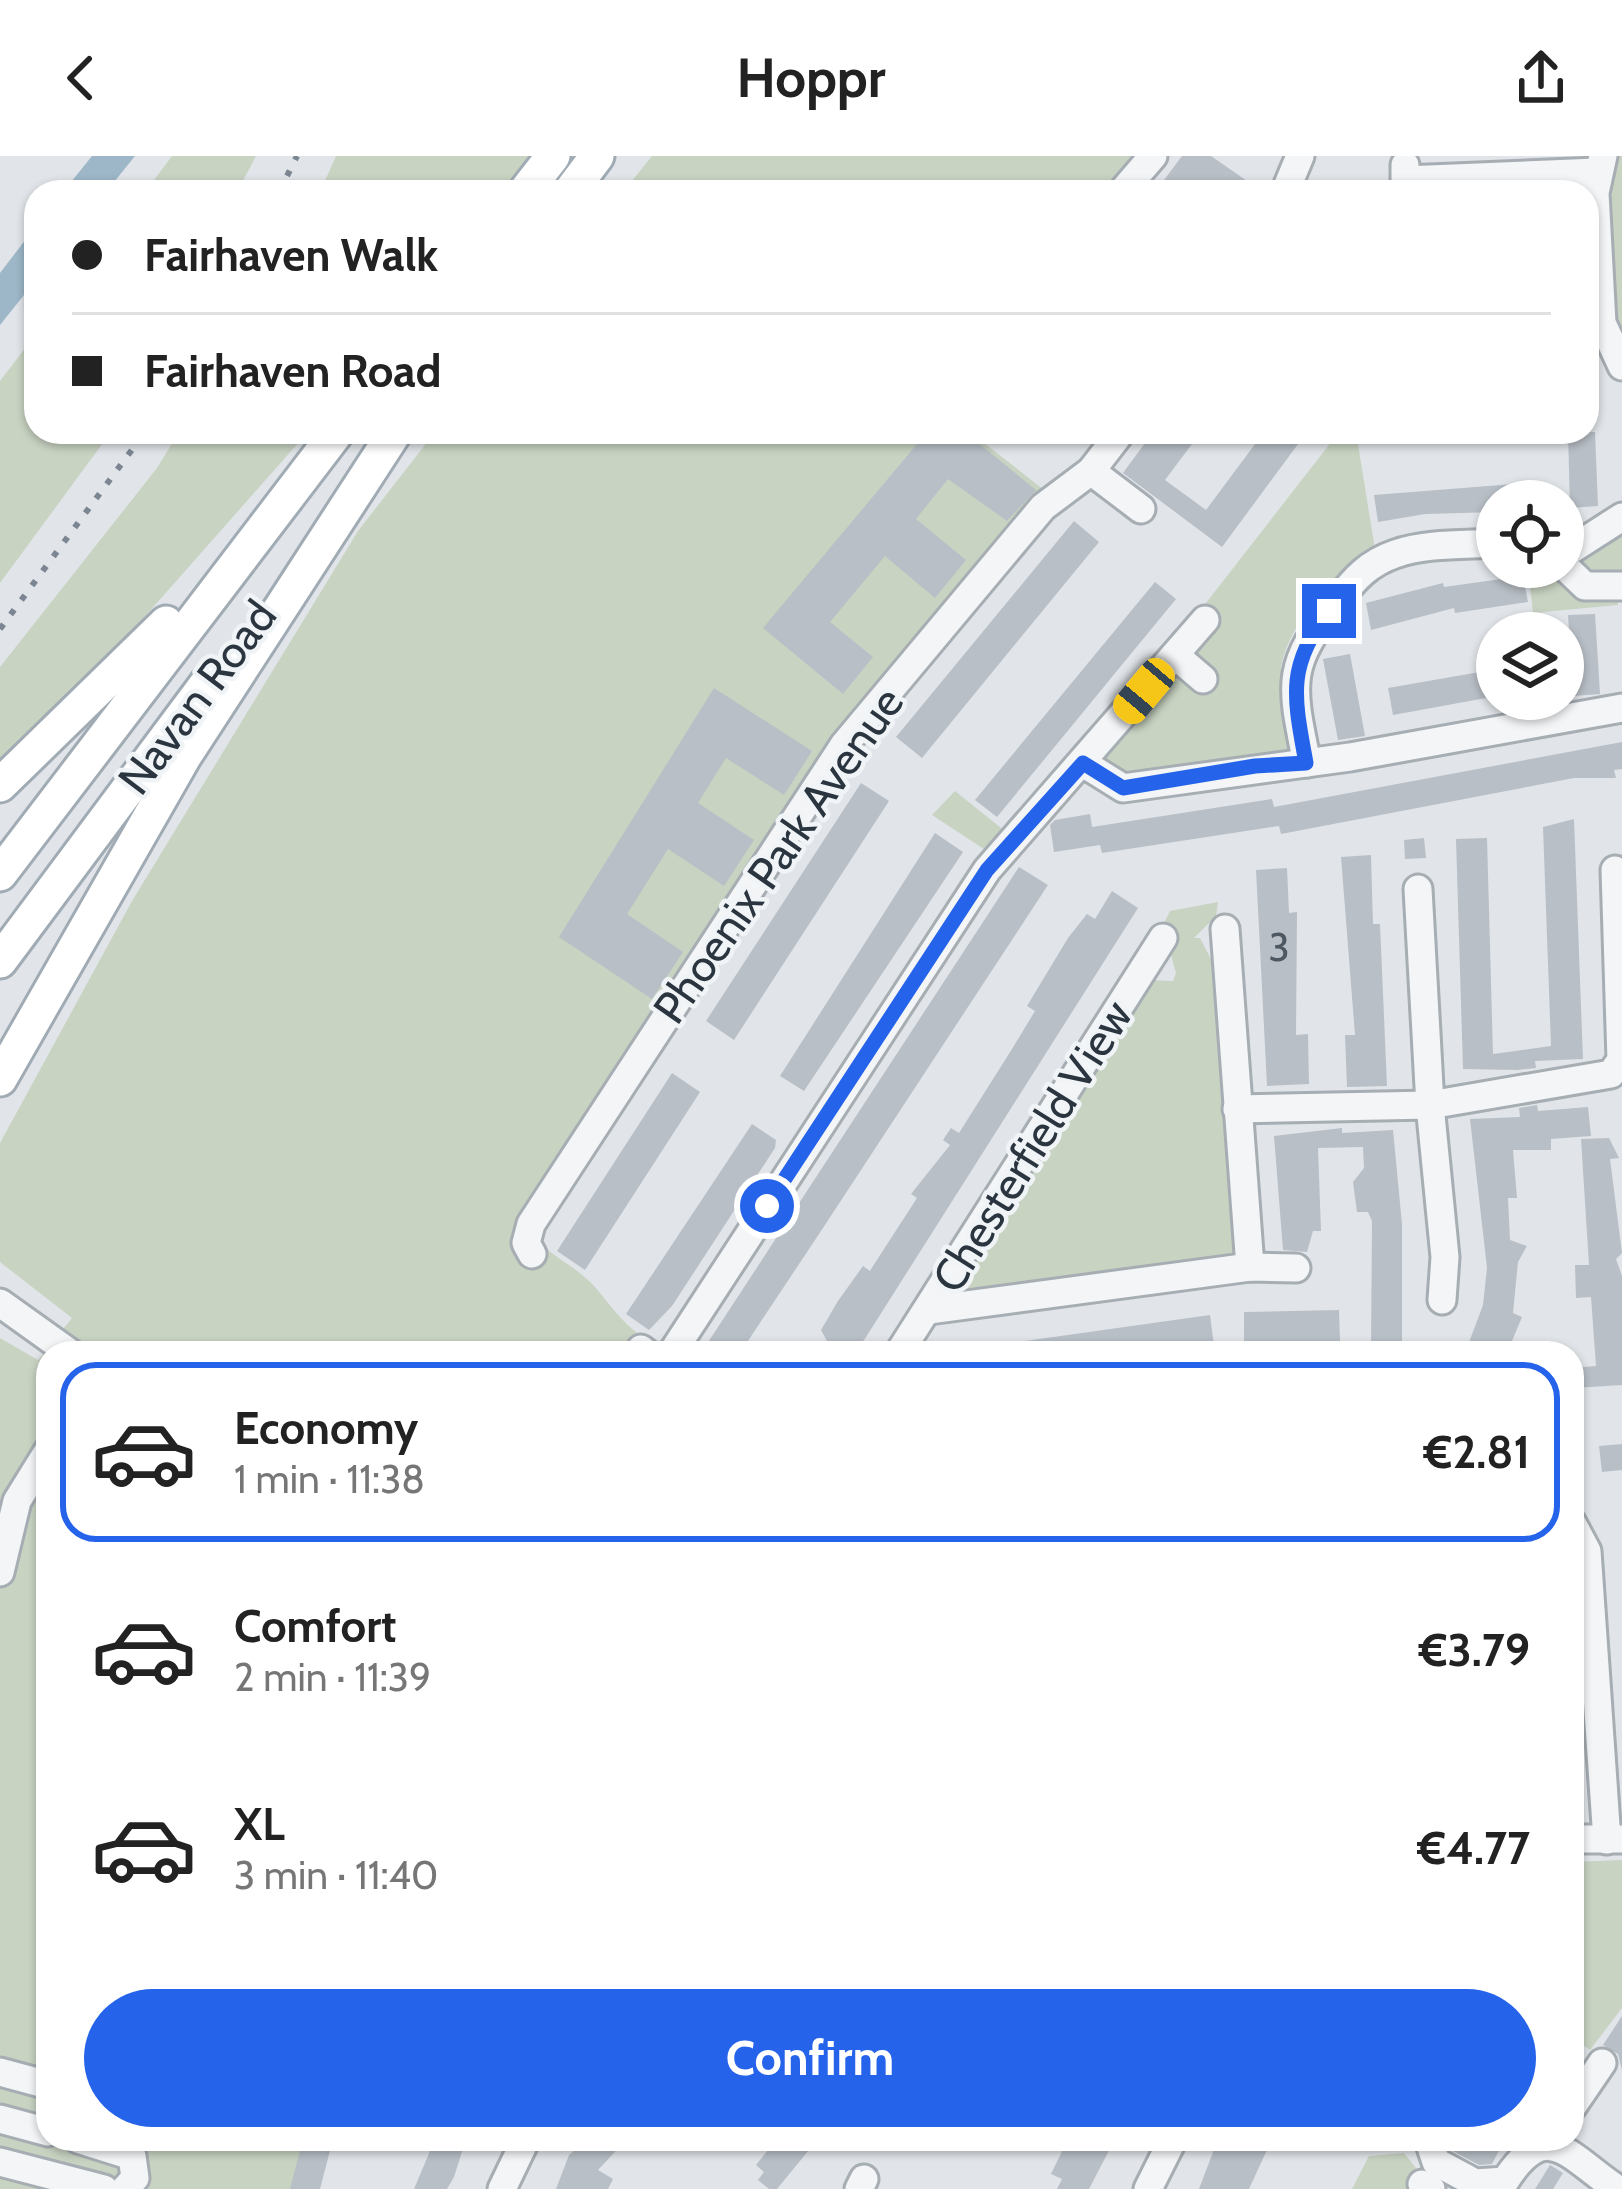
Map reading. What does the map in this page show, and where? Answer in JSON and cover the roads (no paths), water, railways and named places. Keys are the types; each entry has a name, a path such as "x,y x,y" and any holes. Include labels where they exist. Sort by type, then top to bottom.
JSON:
{"main road":[{"path":"534,180 553,156"},
{"path":"0,785 166,624 324,444"},
{"name":"Navan Road","path":"0,874 325,444"},
{"name":"Navan Road","path":"0,961 386,444"},
{"path":"0,1079 184,757 387,444"}],"street":[{"path":"1132,180 1153,156"},
{"path":"1405,165 1405,180 1600,164 1606,356"},
{"name":"Phoenix Park Avenue","path":"532,1254 526,1243 531,1225 844,745 1042,507 1091,471 1112,444"},
{"path":"1091,471 1141,509"},
{"path":"1584,542 1622,518"},
{"path":"1306,763 1295,684 1298,658 1354,578 1396,553 1476,545"},
{"path":"1584,585 1622,586"},
{"path":"680,1341 987,870 1205,620"},
{"path":"1175,655 1203,679"},
{"path":"1083,763 1123,788 1255,766 1306,763 1622,708"},
{"path":"1237,1109 1430,1105 1579,1081 1618,1068 1618,875"},
{"path":"1418,889 1430,1105 1444,1235 1442,1300"},
{"path":"1225,929 1250,1267"},
{"name":"Chesterfield View","path":"907,1341 1163,938"},
{"path":"929,1310 1250,1267 1297,1268"},
{"path":"0,1304 53,1341"},
{"path":"0,1572 4,1535 36,1470"},
{"path":"1584,1545 1614,1840 1584,1839"},
{"path":"1584,2091 1603,2063"},
{"path":"0,2072 36,2082"},
{"path":"0,2120 36,2125"},
{"path":"116,2151 132,2156 135,2178 125,2189"},
{"path":"502,2189 520,2151"},
{"path":"1148,2189 1167,2151"},
{"path":"1432,2151 1436,2162 1467,2185 1505,2181 1525,2151"},
{"path":"1560,2151 1618,2189"},
{"path":"0,2162 104,2189"}],"water":[{"path":"92,156 135,156 116,180 73,180"},
{"path":"24,242 24,295 0,325 0,273"}],"railway":[{"path":"285,180 297,156"},
{"path":"0,629 136,444"}]}
